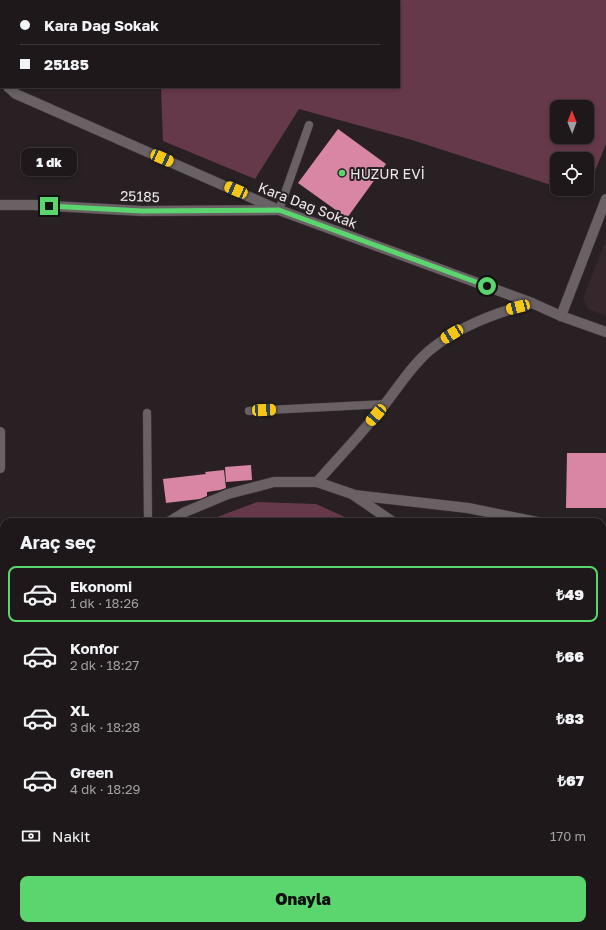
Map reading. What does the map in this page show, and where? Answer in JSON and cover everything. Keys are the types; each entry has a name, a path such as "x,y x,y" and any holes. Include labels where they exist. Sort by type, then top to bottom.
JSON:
{"street":[{"name":"Kara Dağ Sokak","path":"9,88 16,94 279,210 532,303 561,316 606,332"},
{"path":"561,316 606,199"},
{"name":"25185","path":"0,205 34,205 142,211 279,210"},
{"path":"317,482 386,404 410,369 430,350 465,328 491,316 532,303"},
{"path":"0,432 0,468"},
{"path":"175,518 184,512 228,494 274,482 317,482 352,494 414,503 468,508 517,518"},
{"path":"352,494 386,518"}],"lane":[{"path":"279,210 309,125"},
{"path":"249,411 386,404"},
{"path":"147,413 148,518"}],"shaded area":[{"path":"400,0 606,0 606,144 594,173 594,152 550,152 550,185 412,140 299,109 255,179 163,141 161,88 400,88"},
{"path":"606,240 606,316 588,309 583,298"},
{"path":"257,502 316,504 347,518 215,518"}],"building":[{"name":"HUZUR EVİ","path":"338,129 386,164 347,218 298,183"},
{"path":"567,453 606,453 606,508 566,508"},
{"path":"251,465 252,480 226,482 225,467"},
{"path":"224,470 226,488 207,492 207,496 200,499 166,503 163,479 206,474 205,472"}],"place":[{"name":"HUZUR EVİ","path":"342,173"}],"route":[{"path":"49,206 142,211 279,210 487,286"}]}
